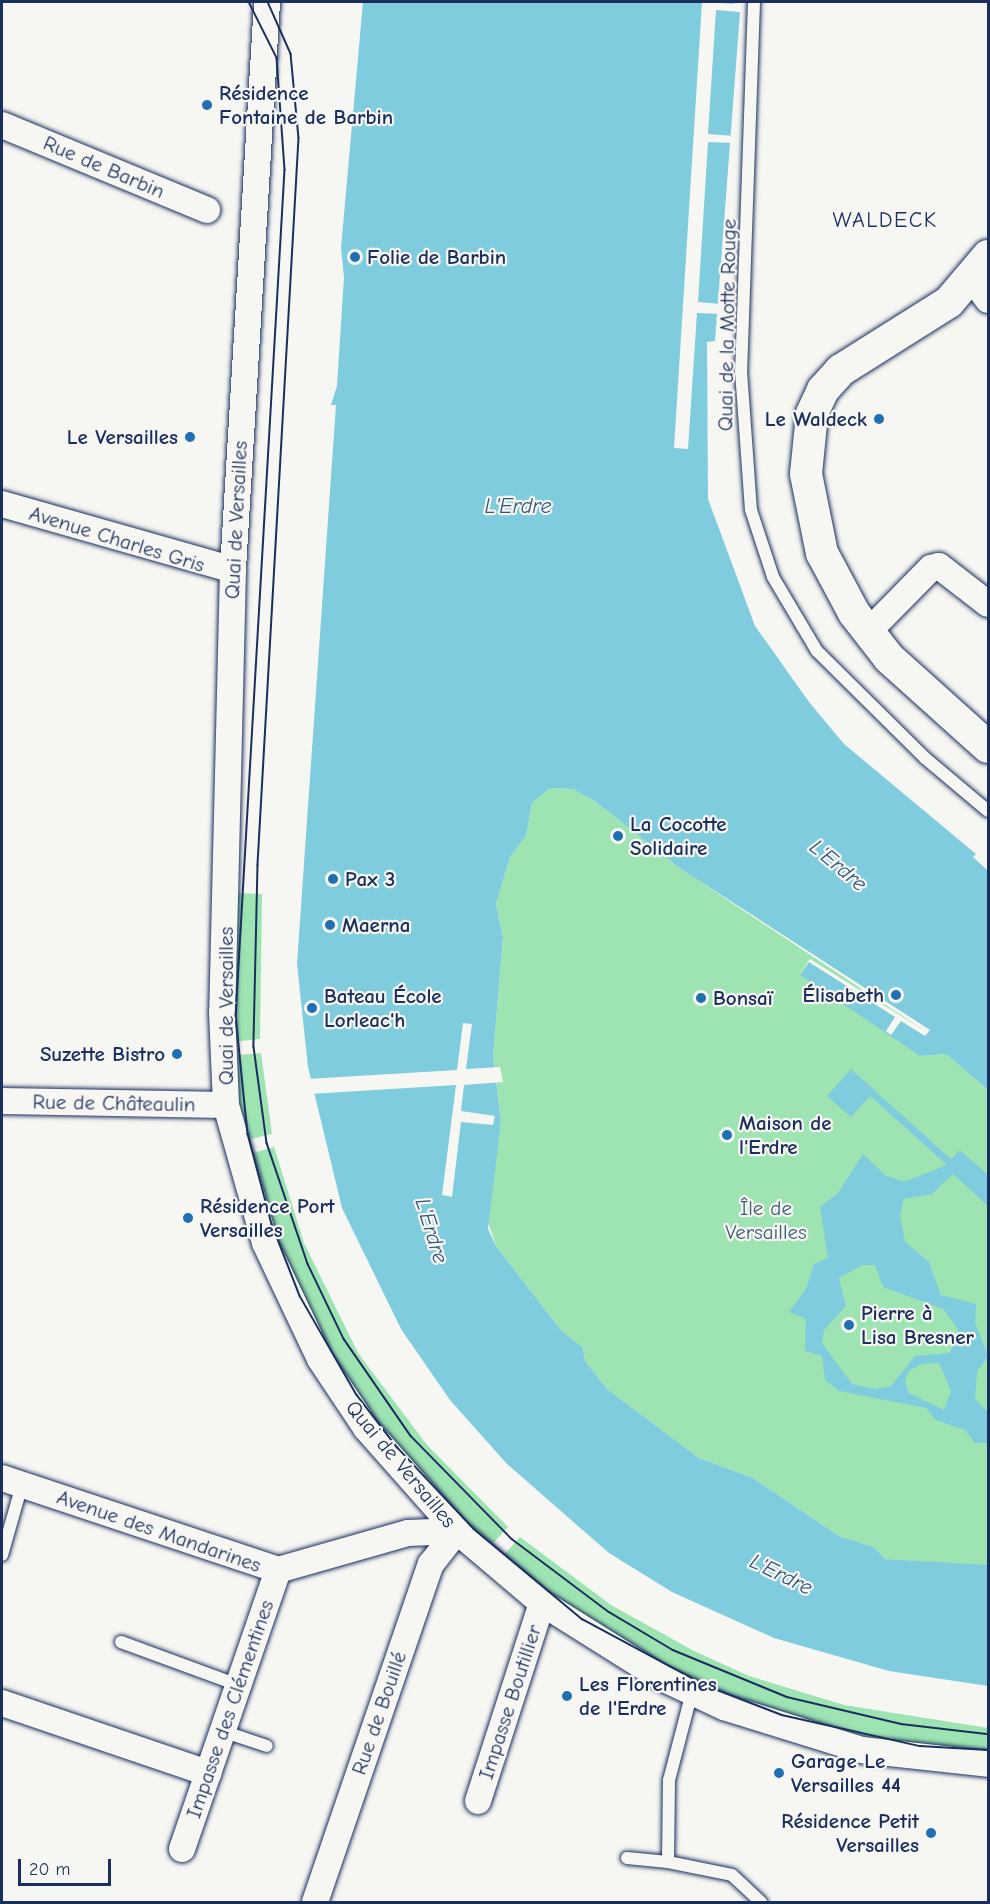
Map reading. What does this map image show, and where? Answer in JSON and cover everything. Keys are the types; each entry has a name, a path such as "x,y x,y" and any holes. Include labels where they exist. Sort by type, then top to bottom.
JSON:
{"street":[{"name":"Quai de Versailles","path":"265,5 233,570 222,1012 226,1104 265,1243 320,1359 366,1428 457,1531 542,1603 692,1692 797,1733 862,1750 988,1764"},
{"name":"Rue de Barbin","path":"2,125 207,210"},
{"path":"983,279 841,370 812,414 806,474 822,553 868,632 889,658 988,747"},
{"name":"Avenue Charles Gris","path":"2,504 233,570"},
{"path":"868,632 931,568 939,566 988,604"},
{"name":"Rue de Châteaulin","path":"2,1101 226,1104"},
{"name":"Avenue des Mandarines","path":"12,1481 278,1570 408,1533 457,1531"},
{"name":"Rue de Bouillé","path":"315,1902 430,1564 457,1531"},
{"name":"Impasse des Clémentines","path":"182,1849 278,1570"},
{"name":"Impasse Boutillier","path":"478,1801 542,1603"},
{"path":"2,1703 208,1773"}],"lane":[{"name":"Quai de la Motte Rouge","path":"754,2 741,371 751,510 773,577 817,651 925,758 988,811"},
{"path":"2,1555 12,1481"},
{"path":"121,1642 238,1685"},
{"path":"668,1862 669,1780 692,1692"},
{"path":"222,1731 267,1746"},
{"path":"627,1858 668,1862 732,1875 761,1902"}],"green space":[{"name":"Île de Versailles","path":"550,788 573,789 596,802 678,867 930,1030 920,1056 946,1054 988,1090 988,1566 885,1559 874,1547 839,1536 753,1478 699,1458 607,1389 585,1361 583,1348 560,1329 496,1246 487,1219 501,1121 493,1057 503,938 496,904 510,857 526,836 532,803","holes":["800,974 895,1017 885,1031"]},
{"path":"233,893 262,894 260,1039 229,1042"},
{"path":"261,1053 272,1134 243,1141 230,1056"},
{"path":"274,1147 304,1243 358,1353 427,1445 508,1527 488,1549 384,1441 298,1303 246,1155"},
{"path":"520,1537 611,1605 694,1651 749,1676 844,1705 988,1728 988,1757 788,1723 647,1663 500,1559"}],"water":[{"name":"L'Erdre","path":"363,2 734,2 734,11 740,12 715,341 707,342 708,499 755,626 809,702 844,744 976,854 973,857 988,871 988,1090 946,1054 920,1056 800,975 809,962 896,1017 886,1031 891,1035 901,1021 925,1036 929,1030 678,867 596,802 573,789 550,788 532,803 526,836 510,857 496,904 503,938 493,1057 501,1121 488,1229 496,1246 560,1329 583,1348 585,1361 607,1389 699,1458 753,1478 839,1536 874,1547 885,1559 988,1565 988,1686 889,1671 774,1638 672,1592 609,1553 507,1464 450,1400 401,1329 342,1208 308,1067 297,964 336,405 331,405 337,386 344,277 341,248"},
{"path":"851,1069 951,1159 960,1150 988,1175 988,1206 953,1174 932,1194 904,1199 900,1215 905,1242 929,1262 941,1295 976,1304 975,1322 988,1356 977,1372 975,1399 988,1412 988,1443 975,1443 965,1430 936,1420 926,1408 839,1391 825,1380 822,1356 805,1351 806,1319 789,1312 806,1289 814,1264 828,1258 820,1207 838,1193 863,1154 885,1175 904,1182 947,1165 870,1096 851,1117 827,1096","holes":["863,1265 875,1265 883,1287 943,1309 958,1329 950,1353 915,1356 891,1386 875,1389 852,1384 822,1343 824,1330 846,1306 839,1278","939,1363 951,1391 944,1410 909,1393 905,1382 908,1372 921,1364"]}],"pier":[{"path":"702,2 737,4 740,12 716,10 708,134 734,136 733,143 708,142 698,302 721,304 720,314 697,313 688,449 674,448"},
{"path":"693,877 930,1030 925,1036 901,1021 891,1035 886,1031 895,1017 809,962 798,977 810,959 925,1031"},
{"path":"463,1023 472,1024 466,1069 500,1067 503,1082 464,1085 461,1111 495,1116 493,1125 461,1122 452,1197 442,1195 456,1085 310,1094 307,1079 457,1070"}],"tram line":[{"path":"249,2 277,58 285,170 236,1016 248,1134 272,1224 300,1296 357,1395 397,1447 474,1529 582,1619 707,1686 782,1715 920,1746 988,1750"},
{"path":"268,2 291,54 299,138 258,865 254,1047 267,1143 308,1264 344,1339 411,1436 512,1539 609,1612 673,1650 787,1697 901,1724 988,1734"}],"place":[{"name":"Résidence Fontaine de Barbin","path":"207,105"},
{"name":"Folie de Barbin","path":"355,257"},
{"name":"Le Waldeck","path":"879,419"},
{"name":"Le Versailles","path":"190,437"},
{"name":"La Cocotte Solidaire","path":"618,836"},
{"name":"Pax 3","path":"333,879"},
{"name":"Maerna","path":"330,925"},
{"name":"Élisabeth","path":"896,995"},
{"name":"Bonsaï","path":"701,998"},
{"name":"Bateau École Lorleac'h","path":"312,1008"},
{"name":"Suzette Bistro","path":"177,1054"},
{"name":"Maison de l'Erdre","path":"727,1135"},
{"name":"Résidence Port Versailles","path":"188,1218"},
{"name":"Pierre à Lisa Bresner","path":"849,1325"},
{"name":"Les Florentines de l'Erdre","path":"567,1696"},
{"name":"Garage Le Versailles 44","path":"779,1773"},
{"name":"Résidence Petit Versailles","path":"931,1833"}],"district":[{"name":"WALDECK","path":"885,221"}]}
